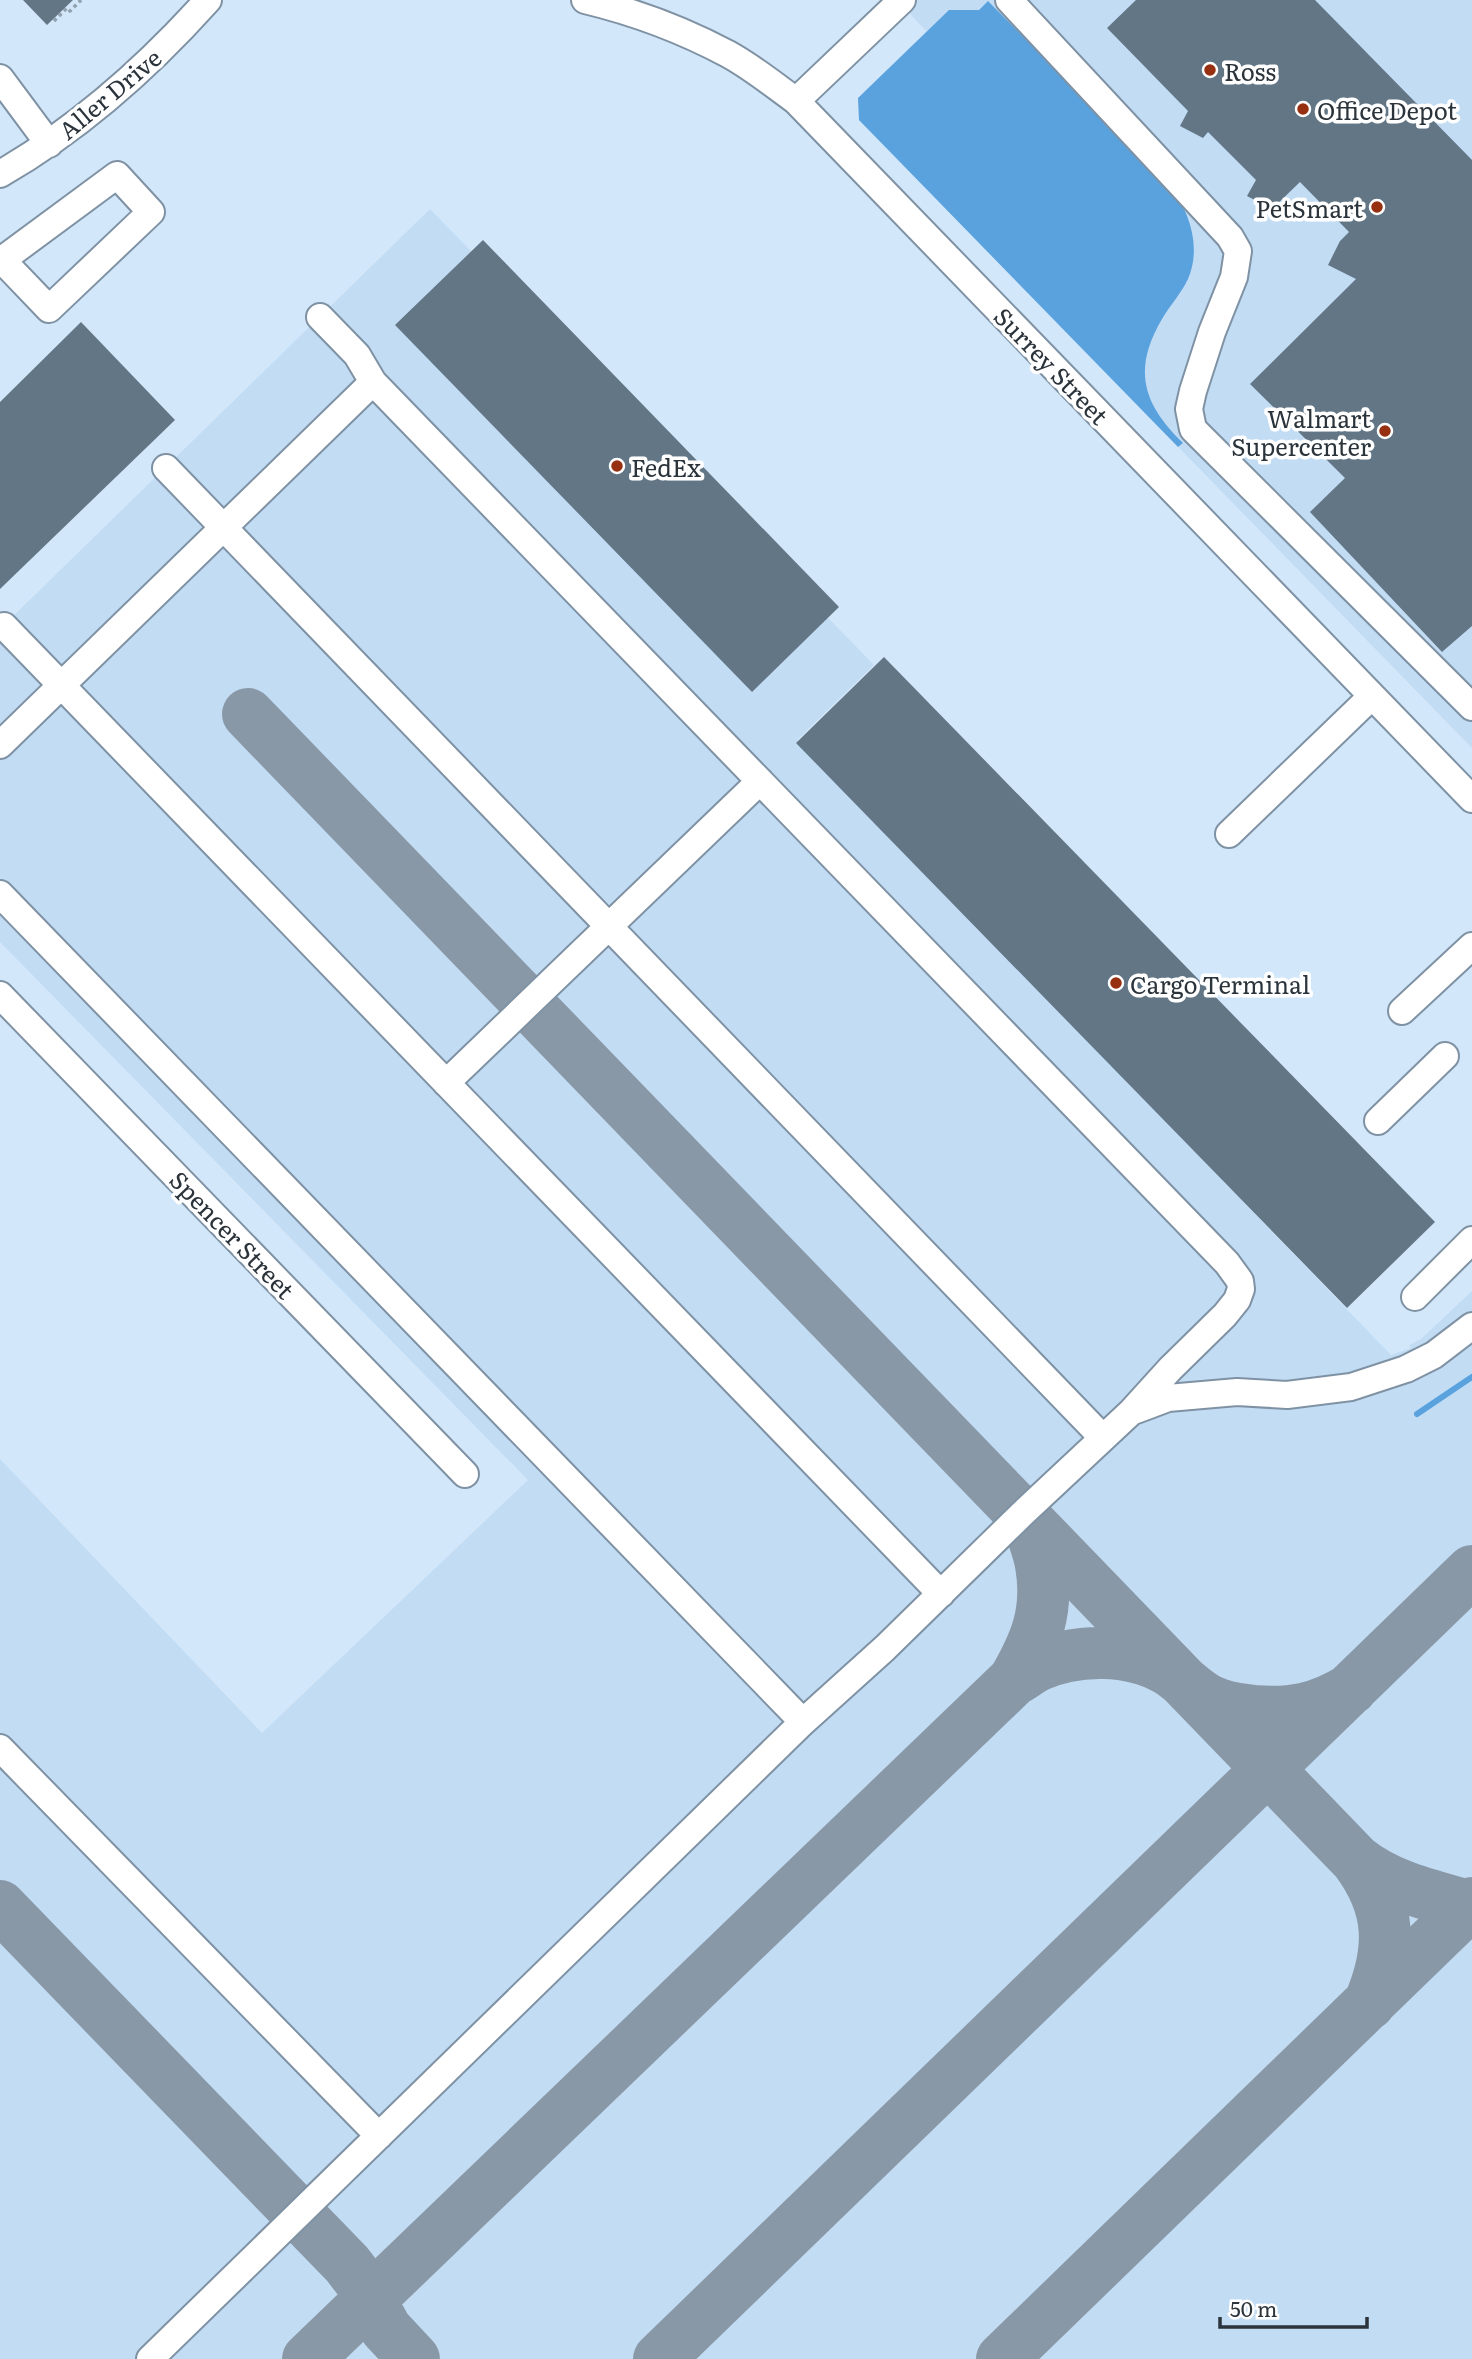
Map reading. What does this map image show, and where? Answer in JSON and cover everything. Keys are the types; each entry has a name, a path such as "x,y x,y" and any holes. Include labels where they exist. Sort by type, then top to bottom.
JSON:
{"street":[{"name":"Aller Drive","path":"0,174 49,144 110,97 153,58 208,0"},
{"name":"Surrey Street","path":"585,0 630,11 686,34 729,55 796,101 1472,799"},
{"path":"796,101 902,0"},
{"path":"1009,0 1230,237 1238,251 1234,277 1193,391 1189,409 1193,429 1472,707"},
{"path":"0,78 49,144"},
{"path":"117,175 151,212 49,309 1,261 117,175"},
{"path":"149,2359 803,1722 1131,1412 1231,1308 1241,1289 1240,1281 1227,1263 373,382 357,355 320,317"},
{"path":"0,745 373,382"},
{"path":"166,468 1103,1438"},
{"path":"4,626 941,1594"},
{"path":"1229,834 1372,696"},
{"path":"446,1083 760,781"},
{"path":"0,894 803,1722"},
{"path":"1402,1011 1472,946"},
{"name":"Spencer Street","path":"0,995 465,1474"},
{"path":"1378,1121 1445,1056"},
{"path":"1415,1297 1472,1240"},
{"path":"1131,1412 1168,1398 1237,1392 1287,1395 1351,1387 1406,1369 1434,1355 1472,1326"},
{"path":"0,1748 379,2136"}],"path":[{"path":"54,21 67,8 70,11 81,0"}],"shaded area":[{"path":"897,0 1472,0 1472,748 859,120 858,98 927,32"},
{"path":"430,209 874,665 797,740 1391,1355 1411,1348 1409,1345 1421,1339 1472,1291 1472,2359 0,2359 0,1459 262,1733 528,1480 0,942 0,629"}],"water":[{"path":"988,1 1170,184 1183,206 1193,242 1192,267 1188,279 1153,337 1145,370 1151,400 1169,429 1183,443 1178,447 859,120 858,98 949,10 979,10"}],"building":[{"path":"23,0 73,0 47,25"},
{"path":"1136,0 1315,0 1472,160 1472,626 1442,652 1310,512 1345,478 1250,384 1356,279 1328,265 1340,241 1349,232 1300,182 1272,209 1247,196 1256,180 1208,132 1203,138 1180,126 1188,111 1107,28"},
{"name":"FedEx","path":"483,240 839,607 752,692 395,325"},
{"path":"81,322 175,420 0,589 0,402"},
{"name":"Cargo Terminal","path":"884,657 1435,1222 1347,1308 796,743"}],"waterway":[{"path":"1417,1414 1472,1377"}],"taxiway":[{"path":"248,714 1356,1860 1397,1884 1472,1907"},
{"path":"1014,1680 1029,1652 1042,1612 1041,1565 1030,1523"},
{"path":"659,2359 1472,1571"},
{"path":"308,2359 1014,1680 1052,1660 1103,1653 1121,1654 1153,1663 1168,1670 1205,1698 1237,1709 1267,1712 1304,1709 1351,1689"},
{"path":"1356,1860 1376,1895 1385,1930 1382,1965 1369,2004"},
{"path":"1002,2359 1472,1903"},
{"path":"0,1906 347,2264 360,2281 386,2329 414,2359"}],"place":[{"name":"Ross","path":"1210,70"},
{"name":"Office Depot","path":"1303,109"},
{"name":"PetSmart","path":"1377,207"},
{"name":"Walmart Supercenter","path":"1385,431"},
{"name":"FedEx","path":"617,466"},
{"name":"Cargo Terminal","path":"1116,983"}]}
